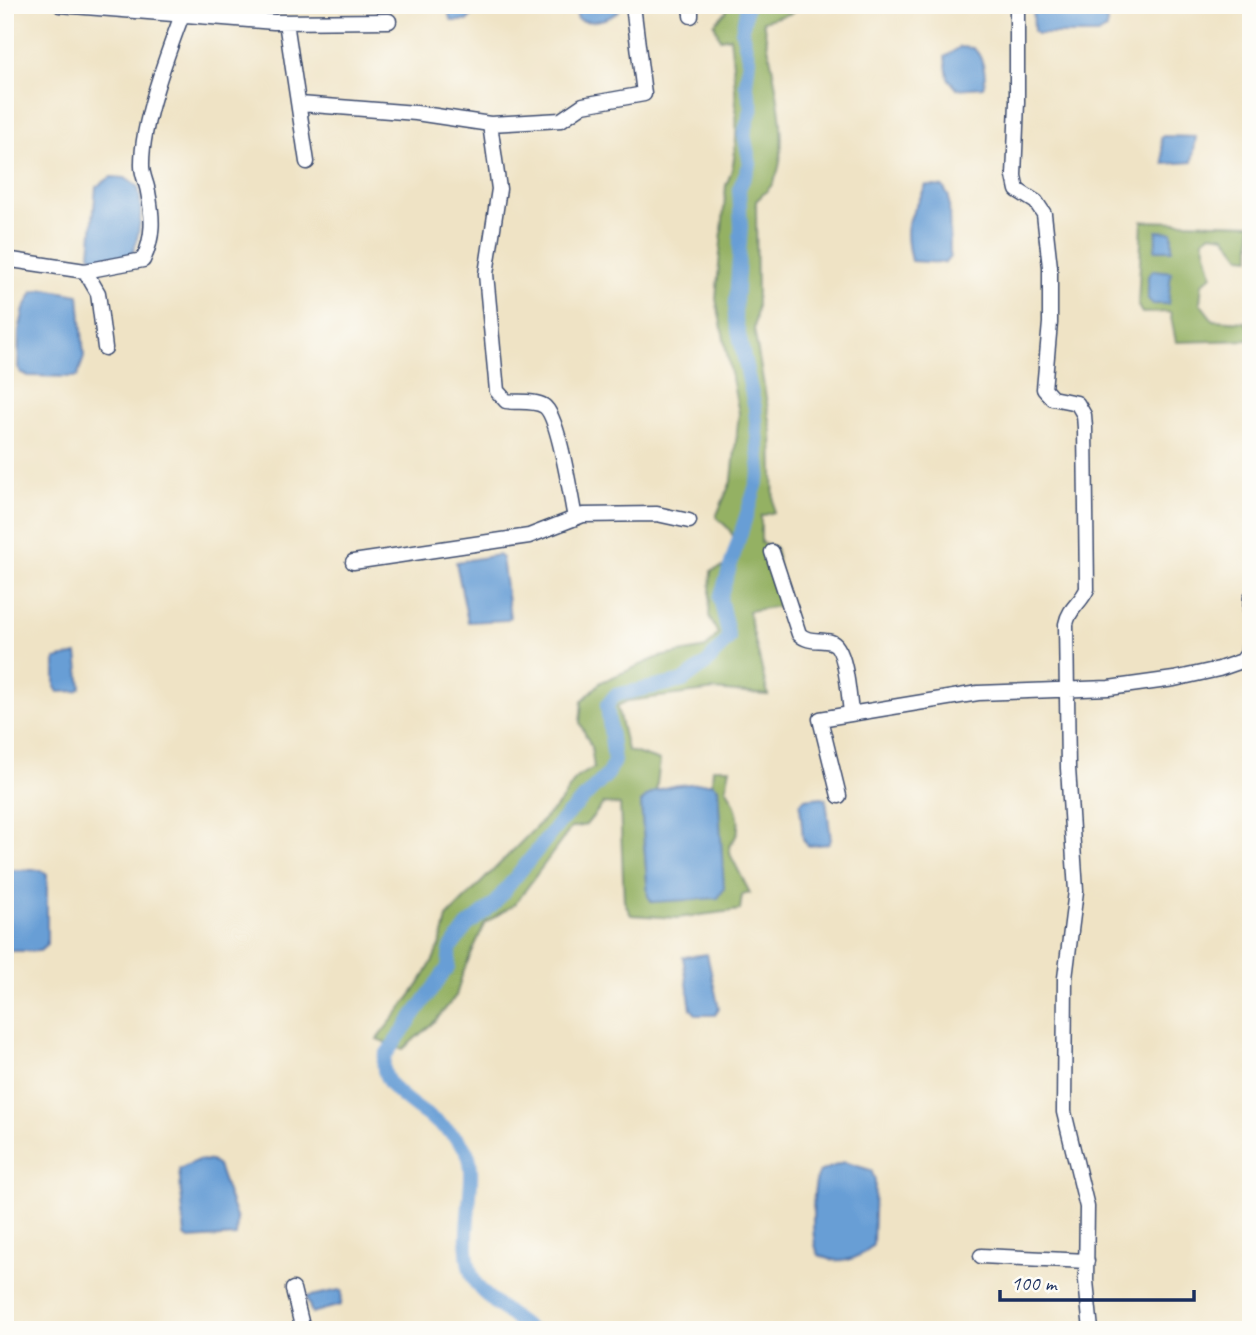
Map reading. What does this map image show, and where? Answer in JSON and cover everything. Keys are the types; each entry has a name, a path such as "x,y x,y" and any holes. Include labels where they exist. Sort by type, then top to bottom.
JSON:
{"street":[{"path":"60,5 286,22 389,21"},
{"path":"360,21 361,5"},
{"path":"300,104 416,113 490,124 561,120 583,105 644,94 633,5"},
{"path":"1017,5 1014,176 1017,190 1036,202 1044,214 1050,267 1050,323 1043,382 1052,398 1077,403 1084,415 1086,428 1087,589 1068,616 1068,768 1076,891 1065,978 1064,1112 1087,1207 1091,1330"},
{"path":"5,259 85,271 133,265 143,260 150,245 153,227 142,167 144,147 162,71 182,15"},
{"path":"286,22 307,162"},
{"path":"490,124 499,189 486,274 497,391 506,401 538,404 549,412 566,467 575,518"},
{"path":"85,271 98,293 104,348"},
{"path":"353,562 529,536 583,515 649,513 689,521"},
{"path":"772,552 799,634 806,640 832,642 841,651 851,713"},
{"path":"839,796 820,719 992,691 1109,688 1174,679 1236,664 1248,653 1251,597"},
{"path":"981,1256 1087,1261"},
{"path":"293,1289 303,1330"}],"green space":[{"path":"727,5 797,5 793,13 763,21 779,106 781,151 778,171 771,186 756,201 757,308 754,329 772,432 774,512 761,516 761,543 775,547 786,605 748,611 768,695 715,690 627,701 617,706 627,750 660,761 656,791 641,803 648,896 652,902 718,788 712,783 713,768 730,768 726,788 734,802 738,825 734,840 729,846 731,856 750,893 742,895 740,910 677,918 631,915 624,901 620,805 603,804 586,825 571,828 515,904 485,923 463,972 456,996 436,1020 403,1049 377,1039 410,997 429,967 443,935 447,917 559,804 577,777 594,768 591,746 580,723 582,701 601,682 659,657 706,648 718,634 709,616 711,571 737,562 740,547 728,528 716,517 732,479 739,413 716,299 726,185 732,170 736,133 730,37 720,39 714,24 726,12"},
{"path":"1142,221 1251,224 1251,258 1241,257 1225,236 1211,234 1203,240 1212,275 1202,284 1200,303 1213,320 1245,322 1251,329 1251,340 1176,342 1170,312 1142,313 1138,306"}],"water":[{"path":"450,5 473,5 473,14 467,21 452,21 449,16"},
{"path":"574,5 618,5 619,11 600,20 583,21 578,19"},
{"path":"1033,5 1106,5 1107,29 1097,34 1037,34 1034,31"},
{"path":"960,47 973,48 979,55 984,71 983,87 957,89 948,78 945,57"},
{"path":"1163,136 1196,137 1192,162 1164,164"},
{"path":"111,177 125,178 138,187 140,223 131,259 101,263 90,254 96,187"},
{"path":"926,185 943,187 949,197 950,257 945,263 911,261 907,228"},
{"path":"1157,231 1172,232 1172,250 1155,250"},
{"path":"1153,270 1171,272 1168,304 1153,304 1148,299 1148,276"},
{"path":"45,289 79,295 84,357 77,377 28,376 18,368 19,331 24,309 33,292"},
{"path":"498,555 502,558 510,617 506,620 468,622 456,562"},
{"path":"77,654 81,687 77,691 58,692 55,687 55,659"},
{"path":"712,783 718,788 724,889 718,898 652,902 648,896 641,803 647,796 664,788"},
{"path":"804,799 826,799 831,840 828,844 808,846 803,839 800,804"},
{"path":"5,870 41,870 47,875 47,945 40,951 5,951"},
{"path":"707,954 719,1009 715,1015 697,1015 691,1009 683,957"},
{"path":"198,1160 211,1161 218,1166 237,1220 236,1236 189,1239 185,1236 179,1169"},
{"path":"844,1162 871,1170 875,1180 873,1245 854,1258 833,1260 819,1255 816,1248 813,1214 815,1190 819,1172"},
{"path":"342,1291 341,1305 312,1313 306,1297"}],"waterway":[{"path":"531,1330 486,1295 474,1280 470,1269 467,1231 471,1173 467,1152 445,1128 400,1095 384,1070 385,1056 448,967 450,949 467,926 493,905 560,822 608,774 614,761 607,705 615,695 683,681 708,662 729,638 720,598 760,473 755,408 735,316 741,227 739,189 750,164 744,134 752,107 746,85 749,59 742,32 747,5"}]}
